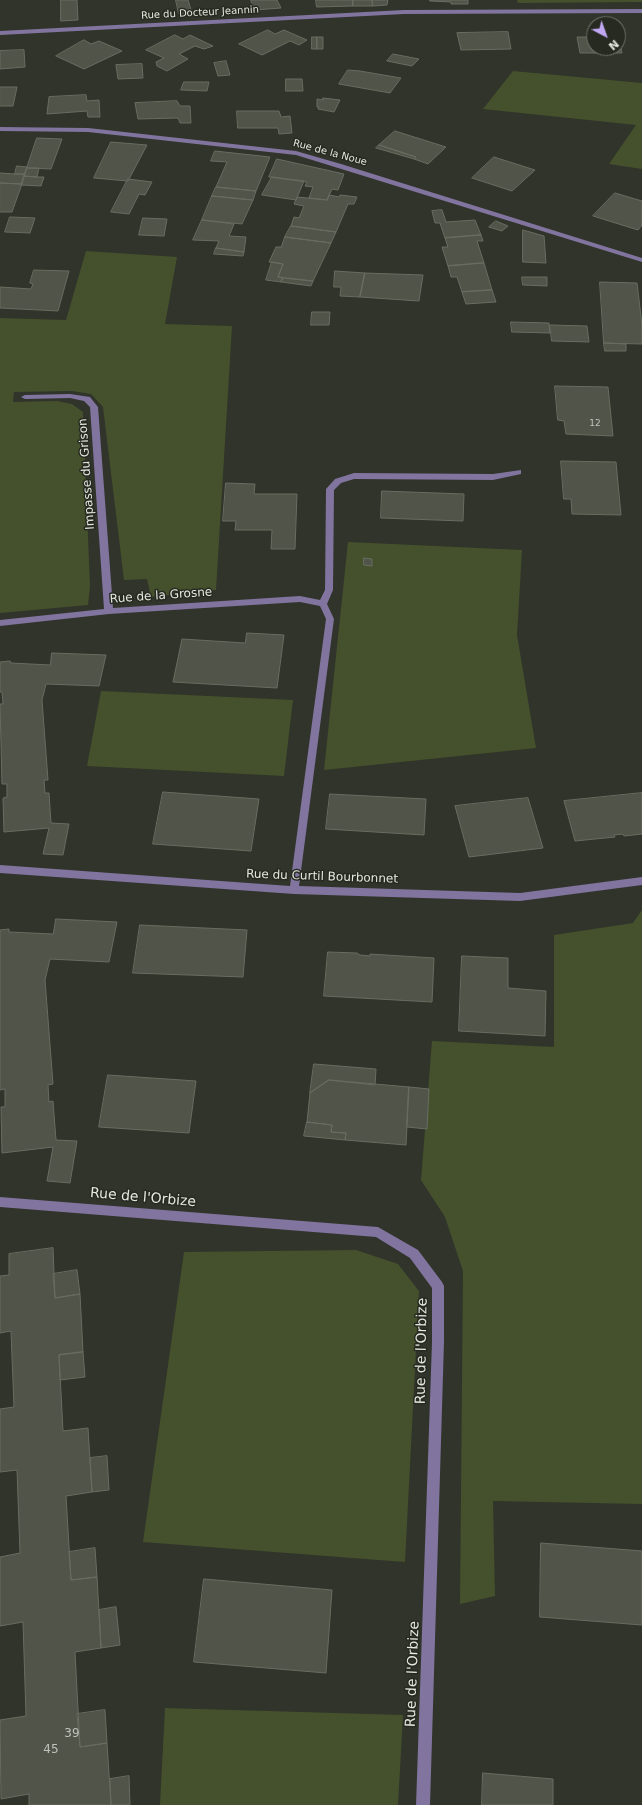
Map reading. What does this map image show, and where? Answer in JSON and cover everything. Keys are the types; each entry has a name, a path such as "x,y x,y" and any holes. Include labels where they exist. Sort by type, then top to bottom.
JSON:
{"street":[{"name":"Rue du Docteur Jeannin","path":"0,33 404,12 642,10"},
{"name":"Rue de la Noue","path":"0,129 88,130 296,153 347,167 642,260"},
{"name":"Impasse du Grison","path":"25,397 70,396 87,399 94,407 109,611"},
{"path":"294,890 330,618 323,604 329,590 330,489 338,481 354,476 493,477 518,472"},
{"name":"Rue de la Grosne","path":"0,623 109,611 300,599 323,604"},
{"name":"Rue du Curtil Bourbonnet","path":"0,869 294,890 520,897 642,881"},
{"name":"Rue de l'Orbize","path":"0,1202 378,1232 414,1254 438,1286 438,1350 424,1805"}],"green space":[{"path":"517,0 642,0 642,2 518,3"},
{"path":"513,71 642,83 642,169 609,164 636,125 483,109"},
{"path":"86,251 177,257 165,324 232,326 216,590 151,597 147,579 124,580 103,407 91,394 72,391 14,392 13,402 57,401 72,404 83,412 90,586 88,605 0,613 0,318 66,320"},
{"path":"348,542 522,550 517,635 536,748 324,770"},
{"path":"101,691 293,700 284,776 87,766"},
{"path":"642,910 642,1504 493,1501 495,1596 460,1604 463,1271 445,1217 421,1180 432,1041 554,1047 554,935 633,923"},
{"path":"356,1250 398,1264 419,1291 405,1562 143,1542 184,1252"},
{"path":"165,1708 403,1715 398,1805 160,1805"}],"building":[{"path":"61,0 77,0 78,20 61,21"},
{"path":"176,0 188,0 192,13 179,14"},
{"path":"251,0 277,0 281,8 255,10"},
{"path":"316,0 353,0 353,6 317,7"},
{"path":"353,0 372,0 373,6 353,6"},
{"path":"372,0 388,0 387,5 373,6"},
{"path":"430,0 468,0 468,4 451,4 451,2"},
{"path":"268,30 275,34 284,30 307,40 299,45 290,41 262,55 239,44"},
{"path":"508,32 511,49 461,50 457,33"},
{"path":"175,35 183,39 190,35 213,46 204,49 195,46 179,54 188,59 167,71 157,66 156,62 164,58 146,50"},
{"path":"312,37 317,37 317,49 312,49"},
{"path":"317,37 323,37 323,49 317,49"},
{"path":"577,37 586,37 586,53 580,53"},
{"path":"84,40 91,44 99,41 122,51 84,69 56,56"},
{"path":"24,50 25,67 0,69 0,51"},
{"path":"393,54 419,59 412,66 387,61"},
{"path":"226,61 230,75 218,76 214,63"},
{"path":"142,64 143,78 118,79 116,65"},
{"path":"348,70 401,78 390,93 339,84"},
{"path":"286,79 302,79 303,91 286,91"},
{"path":"184,82 209,82 207,91 181,90"},
{"path":"0,87 17,87 13,106 0,106"},
{"path":"86,95 87,101 99,100 100,117 88,117 87,111 47,114 49,97"},
{"path":"323,98 340,100 334,112 318,109 317,99 323,100"},
{"path":"177,101 180,106 190,106 191,123 180,123 178,118 138,119 135,103"},
{"path":"237,111 279,111 281,117 290,116 292,133 279,134 278,128 238,128"},
{"path":"395,131 446,147 428,164 414,159 416,157 379,145"},
{"path":"37,138 62,139 51,169 27,168"},
{"path":"111,142 147,145 128,181 94,178"},
{"path":"379,145 416,157 414,159 376,148"},
{"path":"215,151 270,157 256,191 216,187 227,162 211,161"},
{"path":"494,157 535,170 512,191 472,178"},
{"path":"277,159 344,174 338,190 332,189 327,200 309,198 313,187 305,186 307,182 269,177"},
{"path":"17,166 27,167 25,174 15,174"},
{"path":"27,168 39,168 37,177 24,176"},
{"path":"0,173 25,174 22,184 0,183"},
{"path":"24,176 44,177 41,186 21,185"},
{"path":"272,177 304,181 296,200 262,195"},
{"path":"128,179 152,182 145,195 139,194 129,214 111,212"},
{"path":"0,183 22,184 12,212 0,212"},
{"path":"216,187 256,191 253,200 212,196"},
{"path":"615,193 642,201 642,225 638,230 593,216"},
{"path":"329,195 339,197 340,195 357,197 354,204 348,204 336,232 291,226 294,217 299,218 304,206 294,204 297,197 327,200"},
{"path":"212,196 253,200 242,224 202,220"},
{"path":"442,210 446,222 475,220 481,235 445,238 440,223 435,223 432,211"},
{"path":"10,217 35,218 30,233 5,232"},
{"path":"143,218 167,219 164,236 139,235"},
{"path":"202,220 234,224 229,236 246,237 244,252 216,248 219,241 193,240"},
{"path":"496,221 508,226 502,231 489,227"},
{"path":"291,226 336,232 331,243 285,237"},
{"path":"523,230 544,236 546,263 523,262"},
{"path":"481,235 483,241 477,241 484,263 448,266 442,247 448,247 445,238"},
{"path":"285,237 331,243 313,281 278,277 283,264 269,262 276,247 281,247"},
{"path":"216,248 244,252 243,256 214,254"},
{"path":"272,262 283,264 278,277 283,278 281,282 266,280"},
{"path":"484,263 492,290 462,292 457,277 451,277 448,266"},
{"path":"34,270 69,271 58,311 0,308 0,287 31,289 33,284 30,283"},
{"path":"335,271 365,273 360,297 340,296 341,287 334,287"},
{"path":"365,273 423,275 419,301 360,297"},
{"path":"522,277 547,277 547,286 523,285"},
{"path":"283,278 313,281 311,286 281,282"},
{"path":"600,282 637,283 642,325 642,344 604,343"},
{"path":"492,290 496,302 466,304 462,292"},
{"path":"312,312 330,312 329,325 311,325"},
{"path":"511,322 549,323 550,333 512,332"},
{"path":"550,325 587,326 589,342 552,341"},
{"path":"604,343 626,344 626,351 605,351"},
{"path":"555,386 608,387 613,436 566,434 564,421 558,420"},
{"path":"561,461 616,462 621,515 572,514 571,499 564,499"},
{"path":"226,483 255,484 254,494 297,494 295,549 271,549 272,530 235,530 236,521 223,521"},
{"path":"382,491 464,494 463,521 381,518"},
{"path":"364,558 372,559 372,566 364,565"},
{"path":"247,633 284,635 277,688 173,682 182,639 245,643"},
{"path":"52,653 106,655 99,686 46,684 42,700 48,780 44,780 45,793 49,793 51,823 69,824 63,855 43,854 49,828 4,832 3,798 7,797 7,784 2,784 0,704 3,704 2,692 0,692 0,662 10,661 11,663 50,665"},
{"path":"163,792 259,799 251,851 153,844"},
{"path":"642,793 642,834 624,836 623,834 614,835 615,837 575,841 564,801"},
{"path":"330,794 426,799 424,835 326,829"},
{"path":"528,798 543,848 469,857 455,806"},
{"path":"56,919 117,922 109,962 50,959 45,980 53,1084 48,1085 49,1102 53,1101 56,1140 77,1141 70,1183 47,1181 53,1147 2,1153 1,1107 5,1107 5,1089 0,1090 0,930 9,929 9,932 53,934"},
{"path":"140,925 247,930 243,977 133,973"},
{"path":"328,952 357,953 360,955 370,956 370,954 434,958 432,1002 324,996"},
{"path":"462,956 508,958 508,988 546,991 545,1036 459,1031"},
{"path":"314,1064 376,1069 375,1085 329,1080 310,1093"},
{"path":"108,1075 196,1081 189,1133 99,1127"},
{"path":"329,1080 409,1087 406,1145 345,1140 346,1133 331,1132 332,1125 307,1122 310,1093"},
{"path":"409,1087 429,1089 427,1129 407,1127"},
{"path":"307,1122 332,1125 331,1132 346,1133 345,1140 304,1136"},
{"path":"53,1248 55,1298 80,1294 83,1352 59,1355 63,1431 88,1428 92,1492 66,1496 71,1580 97,1577 101,1648 75,1652 80,1747 107,1743 111,1805 29,1805 29,1794 1,1799 0,1720 26,1716 23,1622 0,1626 0,1557 20,1553 17,1470 0,1472 0,1409 14,1407 11,1331 0,1333 0,1276 9,1275 9,1254"},
{"path":"77,1270 80,1294 55,1298 53,1274"},
{"path":"83,1352 85,1377 60,1380 59,1355"},
{"path":"107,1456 109,1490 92,1492 90,1458"},
{"path":"541,1543 642,1551 642,1625 540,1617"},
{"path":"95,1548 97,1577 71,1580 69,1552"},
{"path":"204,1579 332,1590 326,1673 194,1662"},
{"path":"116,1607 120,1645 101,1648 99,1610"},
{"path":"105,1710 107,1743 80,1747 77,1714"},
{"path":"483,1773 553,1779 553,1805 482,1805"},
{"path":"129,1776 130,1805 111,1805 110,1779"}]}
